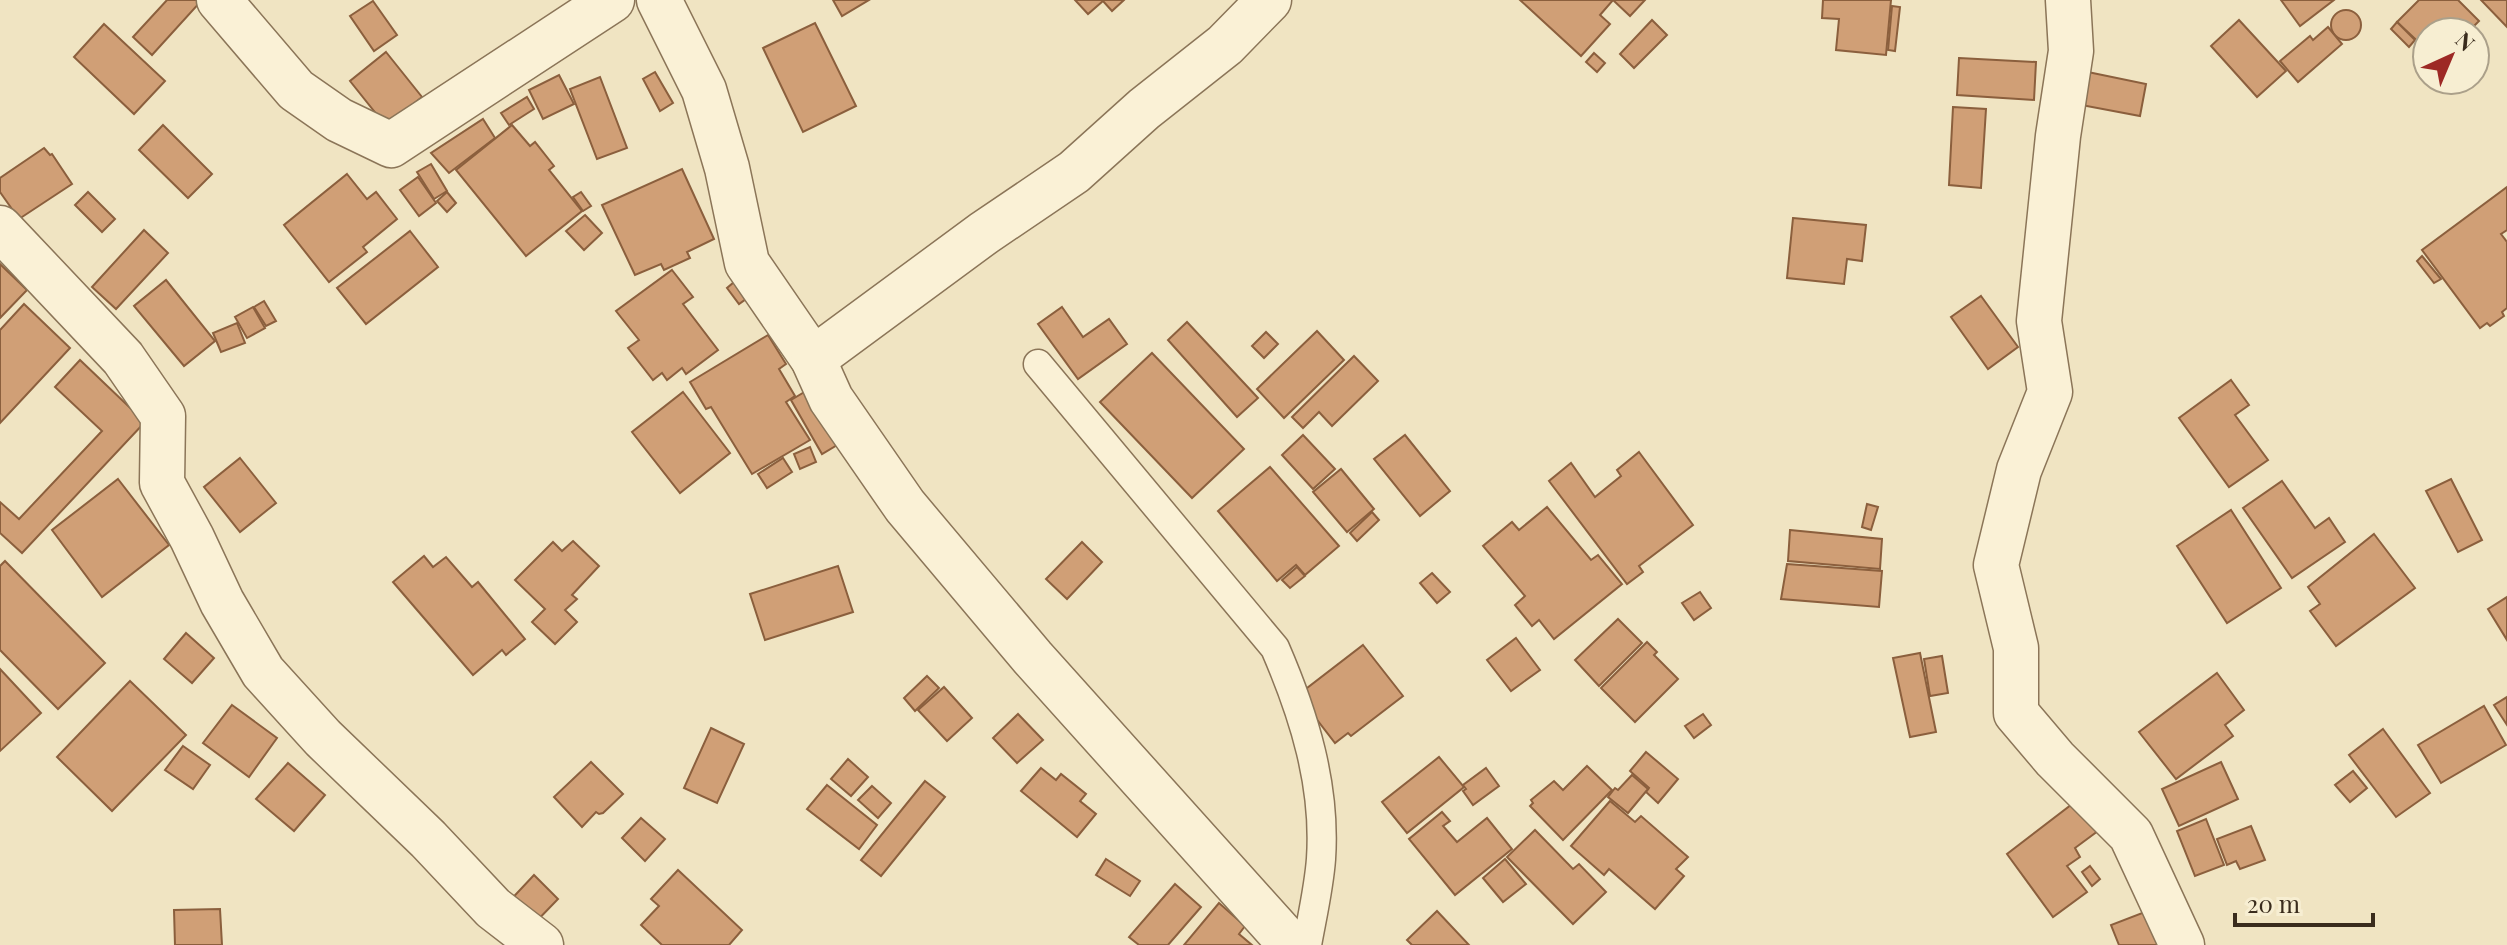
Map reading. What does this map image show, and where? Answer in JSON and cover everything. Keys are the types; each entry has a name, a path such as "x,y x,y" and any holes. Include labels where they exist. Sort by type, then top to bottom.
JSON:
{"street":[{"path":"219,0 296,90 339,120 391,145 612,0"},
{"path":"659,0 704,90 727,168 747,263 813,359 831,399 905,506 1033,658 1291,945"},
{"path":"813,359 984,233 1074,172 1144,109 1225,45 1269,0"},
{"path":"2068,0 2071,51 2058,136 2039,321 2050,392 2019,470 1996,565 2016,648 2016,713 2055,759 2131,835 2182,945"},
{"path":"0,228 123,358 163,416 162,483 222,602 263,672 323,738 428,839 493,908 541,945"}],"lane":[{"path":"1038,364 1275,648 1295,695 1317,772 1321,859 1307,945"}],"building":[{"path":"167,0 202,0 152,55 133,37"},
{"path":"833,0 869,0 842,16"},
{"path":"1075,0 1124,0 1112,11 1103,1 1088,14"},
{"path":"1520,0 1613,0 1600,15 1610,24 1581,56"},
{"path":"1613,0 1645,0 1630,16"},
{"path":"1823,0 1891,0 1886,55 1836,50 1839,19 1822,18"},
{"path":"2281,0 2334,0 2300,26"},
{"path":"2419,0 2458,0 2474,16 2411,16 2411,35 2397,22"},
{"path":"2481,0 2507,0 2507,27"},
{"path":"373,1 397,35 374,51 350,16"},
{"path":"1892,6 1900,7 1895,51 1888,50"},
{"path":"2346,10 2352,11 2360,19 2360,31 2352,39 2346,40 2340,39 2332,31 2331,25 2332,19 2340,11"},
{"path":"1652,20 1667,35 1634,68 1620,54"},
{"path":"2239,20 2286,71 2257,97 2211,46"},
{"path":"2397,22 2411,36 2409,47 2391,29"},
{"path":"815,23 856,106 803,132 763,48"},
{"path":"104,24 165,81 134,114 74,57"},
{"path":"2328,27 2342,44 2298,82 2280,61 2310,36 2313,40"},
{"path":"386,52 422,97 386,126 350,81"},
{"path":"1594,53 1605,63 1597,72 1586,62"},
{"path":"1959,58 2036,62 2034,100 1957,95"},
{"path":"2083,71 2146,84 2140,116 2076,104"},
{"path":"655,72 673,103 660,111 643,79"},
{"path":"559,75 574,104 543,119 529,90"},
{"path":"600,77 627,148 597,159 570,89"},
{"path":"527,97 534,109 509,125 501,113"},
{"path":"1953,107 1986,109 1981,188 1949,185"},
{"path":"483,119 495,138 449,173 431,153"},
{"path":"163,125 212,174 188,198 139,150"},
{"path":"512,125 530,146 535,142 554,166 549,170 582,211 526,256 456,170"},
{"path":"44,148 52,154 72,184 19,219 0,192 0,178"},
{"path":"431,164 447,191 434,199 417,172"},
{"path":"682,169 714,239 687,252 690,258 664,270 661,264 635,275 602,205"},
{"path":"347,174 367,199 376,192 397,219 363,247 367,252 329,282 284,225"},
{"path":"418,177 436,203 419,216 400,190"},
{"path":"2507,187 2507,230 2501,234 2507,242 2507,308 2502,312 2504,316 2490,326 2487,323 2480,328 2422,250"},
{"path":"88,192 115,219 102,232 75,205"},
{"path":"447,192 456,203 447,212 437,201"},
{"path":"581,192 591,206 583,211 573,197"},
{"path":"585,215 602,233 584,250 566,231"},
{"path":"1793,218 1866,225 1862,261 1847,259 1844,284 1787,278"},
{"path":"144,230 168,253 116,309 92,287"},
{"path":"410,231 438,267 366,324 337,288"},
{"path":"2422,256 2441,279 2434,283 2417,261"},
{"path":"0,264 27,290 0,318"},
{"path":"672,270 693,297 683,304 718,350 686,374 682,368 667,380 662,373 653,380 628,348 639,340 616,311"},
{"path":"740,277 753,294 739,304 727,288"},
{"path":"166,280 215,341 184,366 134,306"},
{"path":"1981,296 2018,347 1988,369 1951,317"},
{"path":"264,301 276,321 266,326 254,307"},
{"path":"24,304 70,348 0,423 0,330"},
{"path":"253,307 265,328 247,338 235,317"},
{"path":"1062,307 1083,337 1109,319 1127,344 1078,379 1038,324"},
{"path":"1187,322 1258,398 1237,417 1168,340"},
{"path":"237,323 245,343 221,352 213,333"},
{"path":"1317,331 1344,360 1284,418 1257,389"},
{"path":"1266,332 1278,344 1264,358 1252,346"},
{"path":"768,335 786,364 779,369 795,396 786,402 810,440 752,474 711,407 706,409 690,382"},
{"path":"1152,353 1244,449 1192,498 1100,402"},
{"path":"1354,356 1378,381 1332,426 1319,412 1303,428 1292,417"},
{"path":"80,360 145,422 22,553 0,533 0,502 19,519 102,431 55,387"},
{"path":"2231,380 2249,405 2235,415 2268,460 2229,487 2179,418"},
{"path":"818,384 849,438 822,454 791,400"},
{"path":"683,392 730,453 680,493 632,432"},
{"path":"1303,435 1335,469 1313,489 1282,455"},
{"path":"1405,435 1450,491 1420,516 1374,459"},
{"path":"810,447 816,462 800,469 794,454"},
{"path":"1639,452 1693,525 1639,566 1643,572 1627,584 1549,481 1571,463 1595,497 1621,476 1617,470"},
{"path":"240,458 276,503 240,532 204,487"},
{"path":"783,458 792,472 767,488 758,474"},
{"path":"1270,467 1339,546 1305,575 1296,565 1277,581 1218,511"},
{"path":"1341,469 1374,509 1347,532 1313,492"},
{"path":"118,479 169,545 102,597 52,530"},
{"path":"2451,479 2482,540 2458,552 2426,491"},
{"path":"2282,481 2315,528 2329,518 2345,542 2292,578 2243,508"},
{"path":"1867,504 1878,507 1871,530 1862,527"},
{"path":"1547,507 1591,560 1598,555 1622,584 1554,639 1539,620 1532,626 1515,605 1525,596 1483,546 1512,522 1519,530"},
{"path":"2231,510 2281,588 2227,623 2177,546"},
{"path":"1372,512 1379,520 1357,541 1350,533"},
{"path":"1790,530 1882,539 1880,569 1788,561"},
{"path":"2374,534 2415,588 2336,646 2310,611 2320,604 2308,587"},
{"path":"573,541 599,566 572,595 577,599 565,610 577,622 555,644 532,622 545,609 515,580 553,542 562,551"},
{"path":"1082,542 1102,562 1067,599 1046,579"},
{"path":"424,556 433,567 446,557 472,587 478,582 525,639 506,655 502,650 473,675 393,582"},
{"path":"5,561 105,663 58,709 0,650 0,566"},
{"path":"1787,564 1882,571 1879,607 1781,599"},
{"path":"838,566 853,612 765,640 750,594"},
{"path":"1297,567 1305,576 1290,588 1282,580"},
{"path":"1432,573 1450,592 1437,603 1420,583"},
{"path":"1700,592 1711,608 1694,620 1682,603"},
{"path":"2507,597 2507,640 2488,609"},
{"path":"1618,619 1642,643 1599,686 1575,660"},
{"path":"186,633 214,658 192,683 164,659"},
{"path":"1516,638 1540,670 1511,691 1487,660"},
{"path":"1647,642 1657,652 1654,655 1678,679 1635,722 1601,688"},
{"path":"1363,645 1403,696 1351,736 1348,733 1335,743 1298,695"},
{"path":"1920,653 1936,732 1910,737 1893,658"},
{"path":"1942,656 1948,693 1930,696 1924,659"},
{"path":"0,669 41,713 0,751"},
{"path":"2217,673 2244,710 2225,725 2233,736 2176,779 2139,732"},
{"path":"927,676 939,688 915,711 904,698"},
{"path":"130,681 186,735 112,811 57,757"},
{"path":"944,687 972,718 947,741 918,710"},
{"path":"2507,697 2507,725 2494,705"},
{"path":"232,705 277,738 249,777 203,743"},
{"path":"2484,706 2506,745 2441,783 2418,745"},
{"path":"1018,714 1043,740 1017,763 993,738"},
{"path":"1703,714 1711,725 1694,738 1685,726"},
{"path":"711,728 744,744 717,803 684,788"},
{"path":"2383,729 2430,793 2396,817 2349,755"},
{"path":"183,746 210,765 193,789 165,770"},
{"path":"1646,752 1678,779 1658,803 1646,792 1649,788 1630,771"},
{"path":"1439,757 1464,787 1407,833 1382,802"},
{"path":"848,759 868,777 851,796 831,779"},
{"path":"591,762 623,794 603,813 596,812 582,827 554,797"},
{"path":"2221,762 2238,799 2179,826 2162,789"},
{"path":"288,763 325,795 294,831 256,799"},
{"path":"1587,766 1612,790 1563,840 1530,806 1533,803 1531,800 1554,781 1563,790"},
{"path":"1041,768 1056,780 1061,774 1086,794 1080,801 1096,814 1077,837 1021,791"},
{"path":"1486,768 1499,786 1473,805 1463,791 1466,789 1463,785"},
{"path":"2353,771 2367,788 2350,802 2335,785"},
{"path":"1632,775 1648,789 1628,813 1608,797"},
{"path":"925,781 945,797 881,876 861,860"},
{"path":"827,785 877,825 859,849 807,809"},
{"path":"872,786 891,803 878,818 858,800"},
{"path":"2084,795 2106,825 2075,848 2080,857 2067,866 2087,892 2053,917 2007,854"},
{"path":"1610,801 1635,822 1641,816 1688,857 1676,869 1684,876 1655,909 1609,869 1604,875 1571,846"},
{"path":"1442,812 1450,821 1443,826 1457,842 1487,818 1512,849 1455,895 1409,839"},
{"path":"641,818 665,839 645,861 622,838"},
{"path":"2206,819 2224,865 2195,876 2177,831"},
{"path":"2251,826 2265,860 2240,869 2236,861 2227,865 2217,839"},
{"path":"1535,830 1573,869 1579,864 1606,892 1573,924 1507,857"},
{"path":"1106,859 1140,881 1130,896 1096,875"},
{"path":"1505,859 1526,884 1503,902 1483,878"},
{"path":"2090,866 2100,879 2092,886 2082,872"},
{"path":"678,870 742,930 729,945 662,945 641,925 659,906 651,899"},
{"path":"534,875 558,899 527,931 503,908"},
{"path":"1175,884 1201,907 1168,945 1139,945 1129,937"},
{"path":"1219,903 1245,926 1239,934 1252,945 1184,945"},
{"path":"220,909 222,945 175,945 174,910"},
{"path":"2150,910 2163,945 2119,945 2111,925"},
{"path":"1437,911 1469,945 1412,945 1407,940"}]}
